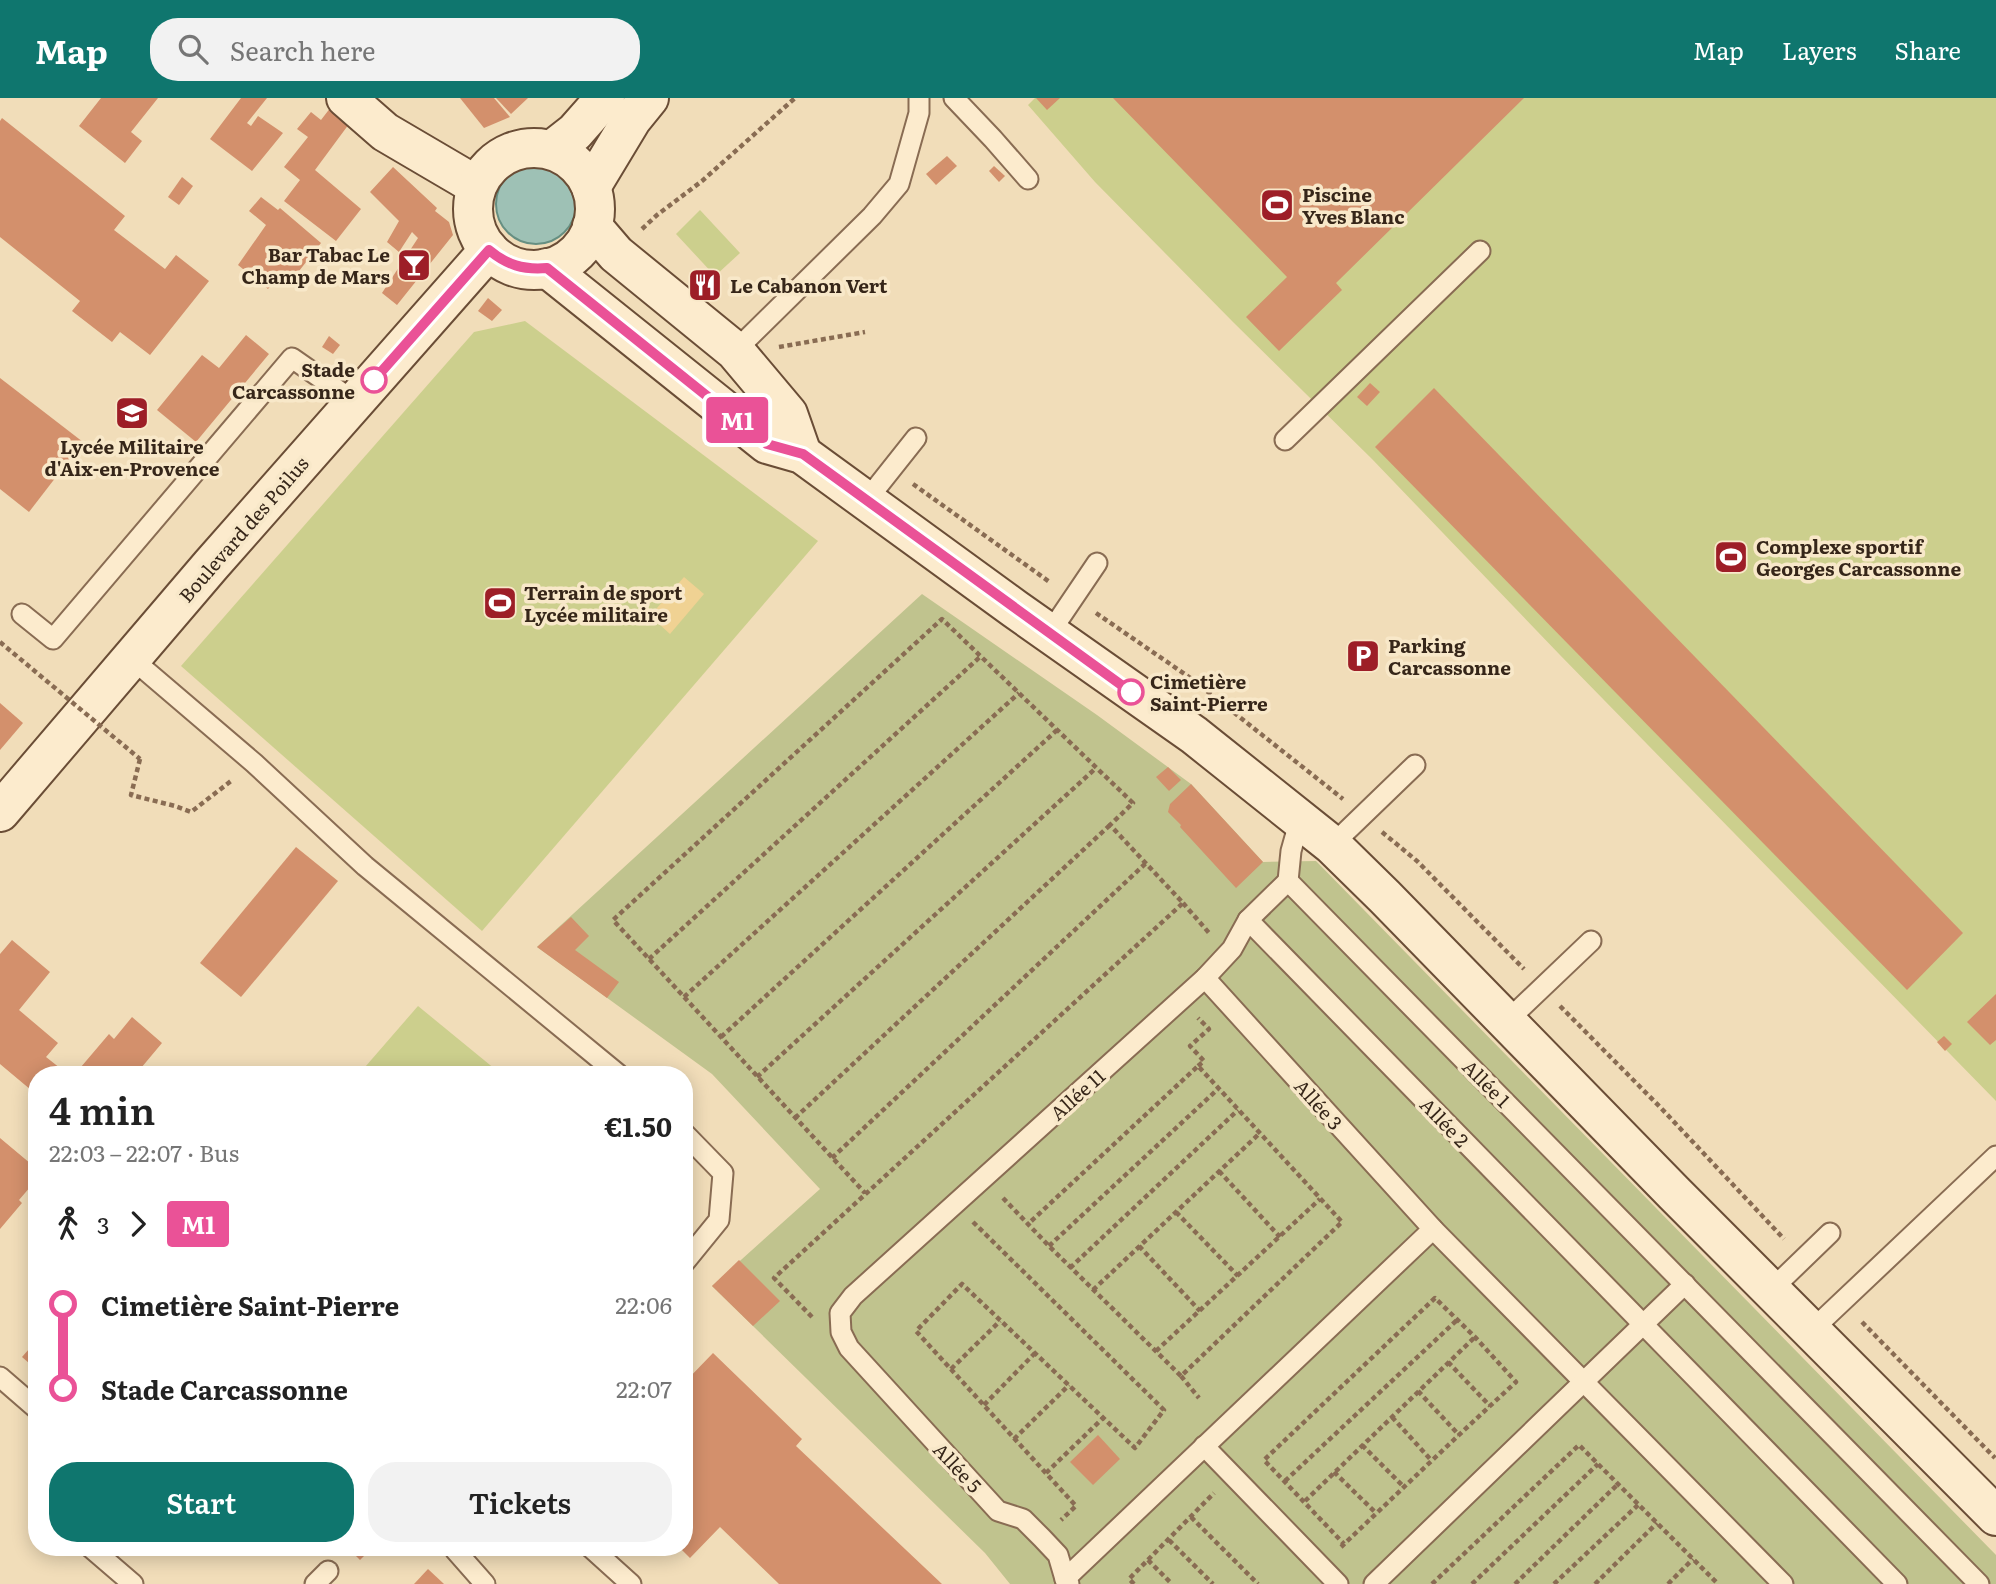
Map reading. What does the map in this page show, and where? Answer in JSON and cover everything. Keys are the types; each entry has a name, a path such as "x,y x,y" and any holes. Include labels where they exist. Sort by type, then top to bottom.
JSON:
{"main road":[{"path":"346,98 385,132 477,186"},
{"path":"552,150 575,132 605,98"},
{"path":"591,187 632,119 649,98"},
{"path":"604,240 586,241 575,253 547,268 516,267 489,250 479,236 473,203 477,186 486,170 500,158 516,150 552,150 568,158 582,171 591,187 604,240 735,351 788,414 803,454"},
{"name":"Boulevard des Poilus","path":"0,812 131,658 489,250"},
{"path":"547,268 767,444 803,454 1049,634 1194,735 1332,845 1811,1331 1993,1507"}],"lane":[{"path":"735,351 872,216 899,184 919,113 919,98"},
{"path":"954,98 1028,180"},
{"path":"1285,440 1480,251"},
{"path":"22,614 53,639 292,358 355,402"},
{"path":"866,501 916,438"},
{"path":"1049,634 1097,563"},
{"path":"131,658 254,763 365,866 608,1066"},
{"path":"1332,845 1415,765"},
{"path":"1288,881 1291,851 1300,819"},
{"name":"Allée 11","path":"841,1328 840,1313 853,1296 1205,978 1232,949 1248,920 1288,881"},
{"name":"Allée 1","path":"1288,881 1979,1584"},
{"name":"Allée 2","path":"1248,920 1897,1584"},
{"path":"1507,1021 1591,941"},
{"name":"Allée 3","path":"1205,978 1433,1229 1783,1584"},
{"path":"693,1142 723,1173 719,1220 693,1253"},
{"path":"1811,1331 1996,1156"},
{"path":"1067,1581 1204,1446 1433,1229"},
{"path":"1771,1290 1830,1233"},
{"path":"1374,1584 1685,1284"},
{"name":"Allée 5","path":"841,1328 849,1348 998,1511 1023,1519 1058,1555 1067,1581"},
{"path":"0,1377 28,1401"},
{"path":"1204,1446 1338,1584"},
{"path":"100,1556 133,1584"},
{"path":"460,1556 485,1584"},
{"path":"598,1556 621,1581"}],"path":[{"path":"604,240 657,215 702,181 795,98"},
{"path":"776,347 864,332"},
{"path":"795,1118 1133,803 942,619 613,920 721,1037 757,1077 865,1194"},
{"path":"0,642 140,759 131,795 191,812 254,763"},
{"path":"649,959 981,656"},
{"path":"684,997 1019,693"},
{"path":"721,1037 1057,730"},
{"path":"757,1077 1096,768"},
{"path":"1111,825 1227,953"},
{"path":"832,1158 1146,863"},
{"path":"841,1328 819,1323 774,1278 1183,903"},
{"path":"1027,1225 1203,1061 1190,1046 1209,1029 1181,1000"},
{"path":"1181,1376 1342,1222 1198,1066"},
{"path":"1049,1246 1218,1089"},
{"path":"1070,1268 1238,1110"},
{"path":"1093,1290 1259,1133"},
{"path":"1219,1171 1280,1237"},
{"path":"984,1178 1027,1225 1181,1376 1199,1398"},
{"path":"1156,1351 1320,1199"},
{"path":"955,1205 1164,1410 1135,1448 962,1284 916,1331 1076,1506 1042,1538"},
{"path":"1176,1212 1238,1276"},
{"path":"1139,1247 1200,1311"},
{"path":"1321,1566 1516,1382 1475,1336 1435,1298 1264,1460 1344,1544"},
{"path":"1285,1481 1457,1320"},
{"path":"951,1369 1001,1321"},
{"path":"1305,1501 1475,1336"},
{"path":"984,1405 1035,1353"},
{"path":"1448,1362 1490,1406"},
{"path":"1014,1439 1069,1385"},
{"path":"1418,1391 1459,1435"},
{"path":"1392,1417 1432,1461"},
{"path":"1046,1473 1103,1418"},
{"path":"1362,1445 1404,1488"},
{"path":"1432,1584 1579,1445 1718,1584"},
{"path":"1472,1584 1598,1464"},
{"path":"1334,1472 1376,1514"},
{"path":"1134,1584 1129,1579 1232,1475"},
{"path":"1515,1584 1618,1484"},
{"path":"1554,1584 1638,1504"},
{"path":"1191,1517 1258,1584"},
{"path":"1595,1584 1657,1523"},
{"path":"1169,1539 1213,1584"},
{"path":"1668,1584 1693,1559"},
{"path":"1148,1560 1172,1584"}],"green space":[{"name":"Complexe sportif Georges Carcassonne","path":"1035,98 1996,98 1996,1101 1372,459 1095,182 1028,105"},
{"path":"700,210 740,253 715,276 676,234"},
{"name":"Terrain de sport Lycée militaire","path":"525,321 818,541 482,931 181,666 474,332"},
{"name":"Cimetière Saint-Pierre","path":"922,594 1097,715 1191,784 1263,862 1316,861 1996,1555 1996,1584 1010,1584 985,1553 712,1286 820,1189 712,1074 537,947"},
{"path":"418,1006 491,1066 366,1066"}],"sand":[{"path":"684,577 704,594 670,634 650,616"}],"water":[{"path":"536,164 551,167 564,176 573,189 576,204 573,219 564,232 551,241 536,244 521,241 508,232 499,219 496,204 499,189 508,176 521,167"}],"building":[{"path":"101,98 158,98 131,132 142,141 125,163 79,126"},
{"path":"241,98 267,98 247,123 251,126 258,116 283,133 252,171 210,139"},
{"path":"460,98 494,98 510,117 484,128"},
{"path":"496,98 528,98 511,114"},
{"path":"1036,98 1060,98 1047,110"},
{"name":"Piscine Yves Blanc","path":"1113,98 1524,98 1336,283 1342,290 1279,351 1246,317 1287,277"},
{"path":"331,107 349,124 315,170 361,209 336,241 284,201 300,180 284,167 308,137 297,129 311,112 321,120"},
{"path":"2,118 125,216 114,230 165,269 176,255 209,281 150,355 120,332 112,342 72,311 80,301 0,237"},
{"path":"947,156 957,166 936,185 926,174"},
{"path":"994,166 1005,176 999,182 989,171"},
{"path":"393,167 437,208 435,211 449,222 453,235 397,305 382,293 418,238 412,232 399,252 387,242 399,221 370,192"},
{"path":"182,177 193,186 179,205 168,197"},
{"path":"261,197 278,210 280,208 321,243 292,280 282,272 268,289 238,265 266,225 249,211"},
{"path":"488,298 502,310 492,321 478,311"},
{"path":"246,335 269,354 196,442 157,410 202,355 219,368"},
{"path":"329,336 340,345 333,354 322,347"},
{"path":"0,378 83,442 29,512 0,489"},
{"path":"1370,383 1380,392 1367,406 1357,397"},
{"path":"1434,388 1963,933 1907,990 1375,447"},
{"path":"0,703 23,723 0,750"},
{"path":"1168,767 1181,780 1169,791 1156,777"},
{"path":"1191,784 1263,862 1236,888 1168,812 1170,804"},
{"path":"296,847 338,881 241,997 200,963"},
{"path":"571,917 589,936 575,950 619,982 607,998 537,947"},
{"path":"12,940 50,972 19,1010 58,1043 46,1057 57,1066 28,1066 28,1087 0,1064 0,954"},
{"path":"1996,994 1996,1040 1990,1045 1967,1022"},
{"path":"132,1017 162,1043 143,1066 82,1066 109,1034 114,1039"},
{"path":"1944,1036 1952,1044 1945,1051 1937,1042"},
{"path":"0,1138 28,1161 28,1190 19,1200 22,1203 0,1229"},
{"path":"739,1260 780,1301 753,1326 712,1286"},
{"path":"28,1350 28,1362 22,1357"},
{"path":"713,1353 802,1439 796,1446 942,1584 779,1584 720,1527 693,1555 693,1374"},
{"path":"1098,1435 1120,1459 1093,1485 1070,1462"},
{"path":"428,1569 444,1584 414,1584"}],"bus line":[{"name":"M1","path":"374,380 489,250 516,267 547,268 767,444 803,454 1131,692"}],"place":[{"name":"Piscine Yves Blanc","path":"1277,205"},
{"name":"Bar Tabac Le Champ de Mars","path":"414,265"},
{"name":"Le Cabanon Vert","path":"705,285"},
{"name":"Stade Carcassonne","path":"374,380"},
{"name":"Lycée Militaire d'Aix-en-Provence","path":"132,413"},
{"name":"Complexe sportif Georges Carcassonne","path":"1731,557"},
{"name":"Terrain de sport Lycée militaire","path":"500,603"},
{"name":"Parking Carcassonne","path":"1363,656"},
{"name":"Cimetière Saint-Pierre","path":"1131,692"}]}
